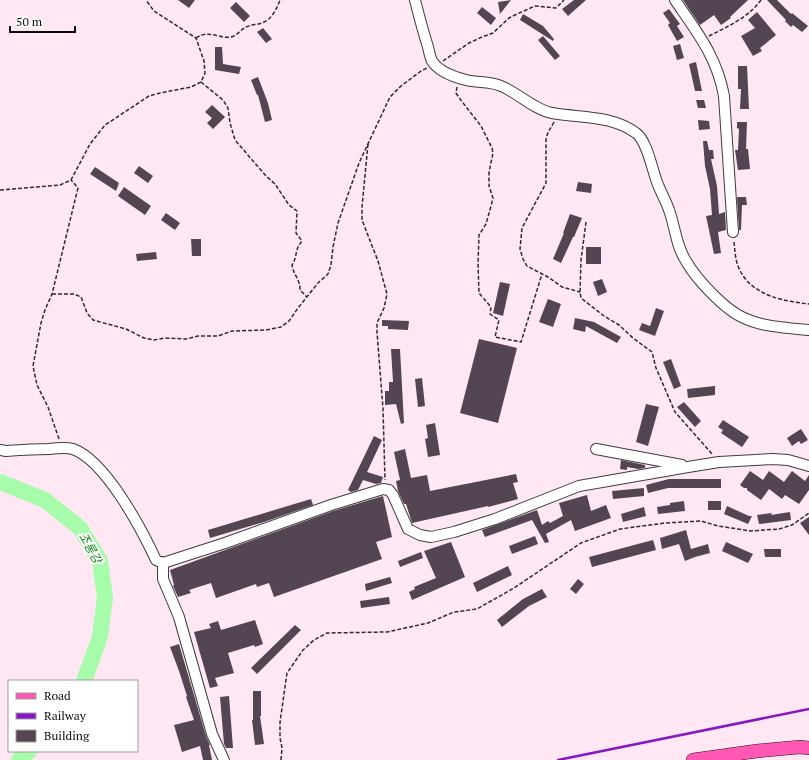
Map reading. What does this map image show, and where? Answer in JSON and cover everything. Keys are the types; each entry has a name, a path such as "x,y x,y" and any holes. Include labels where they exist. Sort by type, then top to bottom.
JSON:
{"main road":[{"path":"693,760 757,751 809,748"}],"street":[{"path":"415,0 432,61 439,69 467,81 493,83 502,86 542,110 613,120 637,133 643,140 656,179 671,215 685,261 702,282 727,308 743,318 772,325 809,330"},
{"path":"675,0 702,39 718,70 724,96 732,232"},
{"path":"0,450 64,448 74,449 89,458 109,479 124,501 156,560 163,563 332,506 386,490 389,490 393,494 408,529 420,535 431,537 454,532 494,519 579,486 719,462 762,459 788,460 809,466"},
{"path":"596,449 688,467"},
{"path":"163,563 163,579 179,618 212,734 224,760"}],"path":[{"path":"0,190 60,185 70,180 90,144 105,125 149,96 191,87 201,82 205,73 204,61 196,38 154,11 146,0"},
{"path":"196,38 200,35 207,34 233,37 246,27 265,22 270,19 280,0"},
{"path":"52,294 74,294 81,297 87,313 93,320 126,329 144,338 154,340 186,339 198,336 218,336 232,331 266,330 280,327 289,322 318,283 328,274 338,223 359,163 390,97 400,86 421,71 436,65 469,43 493,33 509,18 535,6 556,8 564,0"},
{"path":"702,39 722,30 749,12 761,0"},
{"path":"457,78 456,93 481,126 492,148 493,154 489,172 489,186 493,198 486,224 479,235 478,270 480,293 491,307 490,314 499,320 495,337 521,342 542,274"},
{"path":"201,82 223,100 228,108 230,123 236,140 266,176 275,184 289,205 297,211 296,233 302,241 296,248 296,259 292,266 293,273 298,278 300,290 307,297"},
{"path":"555,113 554,122 547,133 546,140 546,183 522,228 520,242 522,259 527,266 562,287 580,292"},
{"path":"368,143 362,220 378,261 387,294 384,308 377,324 376,332 383,409 386,490"},
{"path":"64,448 48,407 42,397 34,375 33,366 43,316 52,294 78,188 70,180"},
{"path":"586,222 581,260 581,298 593,308 619,325 652,352 656,368 676,412 719,462"},
{"path":"732,232 738,267 746,281 759,290 775,297 792,302 809,304"},
{"path":"281,760 282,748 280,738 280,722 287,673 303,650 314,640 327,633 387,632 428,623 454,612 477,609 520,584 581,543 620,529 658,524 701,521 718,526 751,531 779,529 792,526 809,513"}],"building":[{"path":"178,0 195,0 189,8"},
{"path":"511,0 500,14 498,2"},
{"path":"574,0 586,0 568,16 562,9"},
{"path":"683,0 748,0 730,17 731,18 721,25 714,15 700,25"},
{"path":"767,0 777,0 791,14 792,13 808,26 802,32 793,25 791,27"},
{"path":"236,2 250,16 244,22 230,8"},
{"path":"482,7 496,18 491,25 477,13"},
{"path":"669,9 680,24 677,26 684,37 677,41 668,25 670,23 663,13"},
{"path":"757,12 776,35 760,48 762,51 753,56 741,36 755,28 748,20"},
{"path":"523,14 543,26 554,39 553,41 520,20"},
{"path":"263,28 272,39 266,43 257,32"},
{"path":"543,36 560,56 555,60 538,40"},
{"path":"680,44 684,58 677,60 673,46"},
{"path":"215,47 222,47 223,64 241,67 239,74 215,70"},
{"path":"696,62 702,91 695,91 689,64"},
{"path":"738,66 747,66 749,109 740,109 741,89 738,89"},
{"path":"258,77 268,103 272,120 265,122 258,95 251,80"},
{"path":"696,100 704,100 706,108 698,108"},
{"path":"212,105 225,117 213,129 207,123 212,118 205,112"},
{"path":"698,120 709,121 710,129 699,130"},
{"path":"737,122 747,122 746,149 748,149 750,169 738,170 735,150 738,150 739,129 737,128"},
{"path":"703,141 707,141 709,150 713,150 714,159 711,159 717,186 719,214 725,212 726,230 718,232 721,253 714,254 706,216 712,215"},
{"path":"139,166 153,176 148,183 134,173"},
{"path":"95,167 119,183 116,191 90,174"},
{"path":"578,182 592,184 591,193 576,191"},
{"path":"124,187 151,206 145,215 118,196"},
{"path":"737,197 746,197 747,205 742,205 741,230 739,230"},
{"path":"166,213 180,223 175,230 161,220"},
{"path":"570,214 582,218 561,263 553,259"},
{"path":"191,239 201,239 201,256 192,256"},
{"path":"586,247 601,247 601,264 586,264"},
{"path":"156,252 157,259 137,261 136,254"},
{"path":"602,279 607,292 598,296 593,282"},
{"path":"500,282 510,284 503,316 493,313"},
{"path":"548,299 561,304 553,327 539,322"},
{"path":"656,308 664,311 655,336 639,330 642,323 650,326"},
{"path":"575,318 594,322 621,337 617,343 586,326 585,332 573,329"},
{"path":"382,320 409,321 408,330 388,329 388,326 382,326"},
{"path":"479,339 517,348 498,423 460,413"},
{"path":"391,349 400,349 404,423 401,424 396,404 385,405 385,391 389,391 389,382 393,382"},
{"path":"671,359 681,386 674,389 663,362"},
{"path":"422,378 425,406 418,407 415,379"},
{"path":"715,386 715,395 688,398 687,389"},
{"path":"684,402 701,421 695,427 677,407"},
{"path":"646,404 659,407 648,446 636,442"},
{"path":"723,420 749,437 742,447 721,433 723,430 718,427"},
{"path":"435,423 440,455 428,457 425,439 428,438 426,425"},
{"path":"801,429 808,440 801,444 799,441 792,446 787,438"},
{"path":"374,436 382,440 367,472 383,477 381,483 376,484 363,480 358,490 351,492 348,490"},
{"path":"405,449 411,478 427,475 430,491 516,474 518,482 513,483 518,499 412,523 406,504 404,504 398,491 396,481 400,480 394,452"},
{"path":"621,460 645,465 645,468 638,469 627,467 627,470 620,469"},
{"path":"750,471 763,480 769,471 784,482 792,471 805,481 809,475 809,490 799,504 785,495 782,499 769,489 761,500 747,490 747,488 740,485"},
{"path":"669,479 721,479 721,488 668,488 648,493 646,485"},
{"path":"644,488 644,496 613,499 612,491"},
{"path":"587,495 591,511 606,505 611,518 575,531 571,520 546,534 549,542 545,543 532,520 485,537 482,530 537,510 542,525 548,521 550,523 563,516 559,503"},
{"path":"383,496 392,537 376,542 382,559 274,597 269,583 257,587 256,584 216,598 211,583 189,590 191,593 178,597 173,586 170,570 333,511"},
{"path":"311,499 313,505 264,522 210,538 208,530"},
{"path":"684,501 685,511 658,514 657,507"},
{"path":"708,501 721,501 721,510 708,510"},
{"path":"727,506 752,516 748,524 724,514"},
{"path":"644,507 646,516 623,522 621,514"},
{"path":"790,512 791,520 759,524 757,515 772,513 771,515"},
{"path":"809,517 809,535 800,523"},
{"path":"686,530 691,549 708,544 710,553 685,561 679,544 662,549 660,538"},
{"path":"535,536 538,544 512,554 509,546"},
{"path":"653,540 656,550 592,567 589,557"},
{"path":"451,542 465,577 412,600 409,592 415,589 414,587 436,578 424,551"},
{"path":"726,542 753,554 748,563 722,551"},
{"path":"764,549 781,549 781,557 765,557"},
{"path":"421,552 423,558 400,567 398,561"},
{"path":"508,566 512,575 477,592 473,583"},
{"path":"390,577 392,583 366,591 365,584"},
{"path":"578,579 584,584 576,594 570,589"},
{"path":"542,589 547,597 529,606 502,627 497,620 523,599"},
{"path":"389,597 390,604 361,608 360,601"},
{"path":"255,620 263,644 255,647 254,645 228,653 234,673 215,678 218,686 210,688 194,632 211,628 209,624 218,621 221,630"},
{"path":"295,625 301,630 257,674 251,668"},
{"path":"179,644 210,745 212,760 203,760 200,746 182,752 174,725 194,720 170,647"},
{"path":"253,691 261,691 260,716 264,744 255,745 252,720"},
{"path":"229,696 233,748 226,748 224,744 220,697"}],"waterway":[{"name":"조롱강","path":"0,482 45,500 80,528 100,561 105,598 100,637 84,680"},
{"name":"조롱강","path":"19,760 28,752"}],"railway":[{"path":"558,760 809,709"}]}
